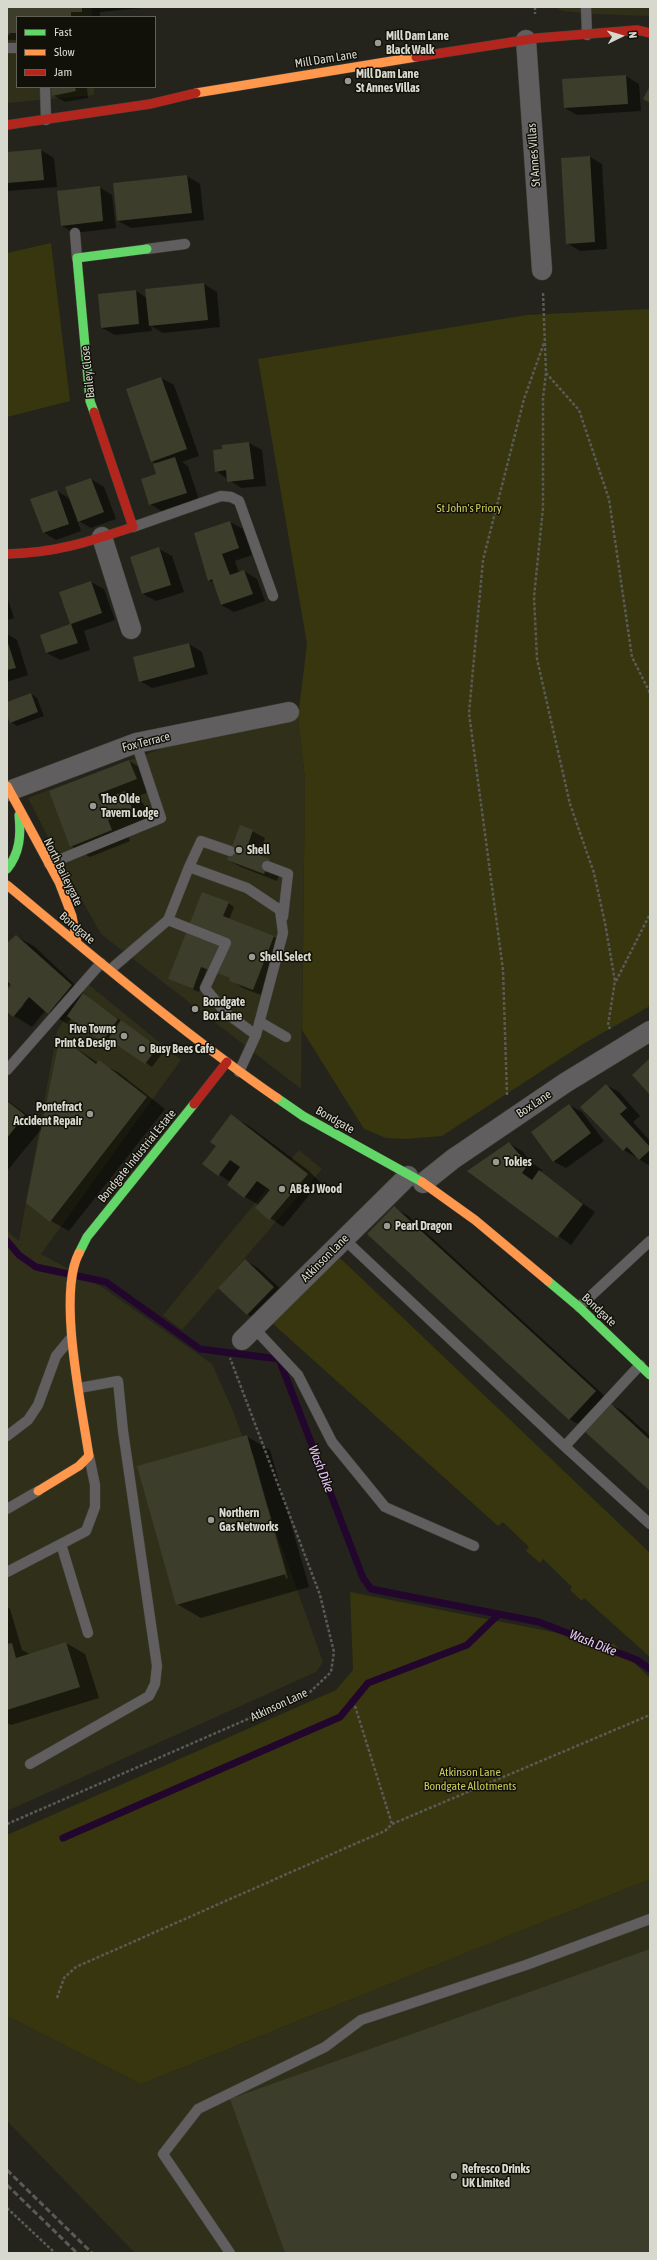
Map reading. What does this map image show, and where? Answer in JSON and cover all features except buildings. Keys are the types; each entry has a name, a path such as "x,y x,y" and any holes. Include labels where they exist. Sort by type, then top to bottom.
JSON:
{"main road":[{"name":"Mill Dam Lane","path":"7,125 150,104 198,92 526,40 637,30 650,33"},
{"path":"77,258 147,249"},
{"name":"Bailey Close","path":"77,258 90,401 133,527"},
{"path":"7,554 38,553 76,546 133,527"},
{"name":"North Baileygate","path":"8,788 19,815 49,864 72,915 77,943"},
{"name":"North Baileygate","path":"7,869 12,864 21,838 19,815"},
{"name":"Bondgate","path":"7,884 101,963 111,969 239,1072 303,1116 416,1179 503,1241 579,1307 650,1375"},
{"name":"Bondgate Industrial Estate","path":"72,1337 70,1288 72,1268 78,1251 87,1237 227,1062"},
{"path":"38,1491 79,1466 89,1456 72,1337"}],"street":[{"name":"St Annes Villas","path":"526,40 542,270"},
{"path":"102,537 131,629"},
{"name":"Fox Terrace","path":"8,788 136,743 289,712"},
{"name":"Box Lane","path":"416,1179 453,1159 621,1048 650,1031"},
{"name":"Atkinson Lane","path":"248,1334 344,1239 416,1179"}],"lane":[{"path":"586,7 587,35"},
{"path":"45,88 46,120"},
{"name":"Bailey Close","path":"75,233 77,258"},
{"path":"147,249 185,244"},
{"path":"133,527 221,496 231,497 239,501 273,596"},
{"path":"49,864 161,818 136,743"},
{"path":"111,969 168,920 201,841 230,851"},
{"path":"267,866 288,874 282,925"},
{"path":"189,867 247,888 280,910 283,933 256,1035 239,1072"},
{"path":"168,920 226,943 205,988 226,1013 256,1035"},
{"path":"7,1070 101,963"},
{"path":"260,1022 286,1037"},
{"path":"344,1239 650,1524"},
{"path":"579,1307 650,1241"},
{"path":"248,1334 298,1375 332,1442 385,1507 474,1546"},
{"path":"7,1436 28,1420 38,1405 56,1356 72,1337"},
{"path":"565,1446 640,1365"},
{"path":"30,1764 148,1696 155,1684 157,1666 123,1431 118,1381 79,1388"},
{"path":"7,1572 86,1531 94,1507 95,1485 89,1456"},
{"path":"7,1510 38,1491"},
{"path":"61,1544 88,1633"},
{"path":"230,2253 163,2154 198,2109 325,2047 361,2020 526,1965 650,1919"}],"path":[{"path":"542,270 546,373 543,398 543,508 534,597 537,658 570,804 594,873 615,981"},
{"path":"517,1116 507,1094 503,970 469,712 483,560 524,399 544,343"},
{"path":"546,373 579,410 609,499 632,657 650,693"},
{"path":"621,1048 608,1025 615,981 650,914"},
{"name":"Atkinson Lane","path":"7,1824 310,1692 330,1672 334,1652 320,1595 230,1360"},
{"path":"356,1706 392,1824"},
{"path":"57,1998 64,1978 76,1967 385,1831 392,1824 650,1715"},
{"path":"7,2208 55,2253"}],"shaded area":[{"path":"7,7 92,7 92,16 16,16 16,88 94,88 94,95 7,103"},
{"path":"555,7 650,7 650,16 594,14 563,11"},
{"path":"298,717 305,780 301,1089 101,934 63,866 28,798 171,745"},
{"path":"88,984 181,1060 41,1254 102,1287 212,1364 234,1413 323,1662 316,1672 7,1811 7,1231 19,1241 57,1031"},
{"path":"299,1150 322,1169 182,1330 163,1315"},
{"path":"650,1879 650,2253 135,2253 7,2121 7,2016 141,2084"}],"green space":[{"path":"51,243 70,401 7,417 7,253"},
{"name":"St John's Priory","path":"650,309 650,1006 583,1044 442,1136 406,1139 386,1138 364,1129 302,1030 305,780 298,717 307,644 258,359 527,315"},
{"path":"340,1258 650,1553 650,1657 584,1598 582,1601 570,1590 572,1587 543,1559 540,1563 526,1551 529,1547 503,1522 498,1526 271,1322"},
{"name":"Atkinson Lane Bondgate Allotments","path":"350,1592 614,1644 650,1678 650,1879 141,2084 7,2016 7,1835 336,1690 353,1670"}],"waterway":[{"name":"Wash Dike","path":"7,1241 19,1255 36,1267 106,1282 200,1349 279,1359 363,1578 371,1589 539,1622 637,1660 650,1669"},
{"path":"63,1838 340,1717 368,1683 467,1645 499,1614"}],"railway":[{"path":"7,2170 92,2253"},
{"path":"7,2185 77,2253"}],"traffic: fast":[{"path":"94,412 90,401 77,258 147,249"},
{"path":"7,869 15,857 19,844 19,815"},
{"path":"277,1098 303,1116 422,1182"},
{"path":"79,1253 87,1237 194,1104"},
{"path":"548,1281 579,1307 650,1375"}],"traffic: slow":[{"path":"196,93 416,57"},
{"path":"7,786 59,882 72,916 77,943"},
{"path":"7,885 173,1021 277,1098"},
{"path":"422,1182 475,1220 548,1281"},
{"path":"38,1491 79,1466 89,1456 73,1352 71,1323 70,1295 73,1272 79,1253"}],"traffic: jam":[{"path":"416,57 538,38 637,30 650,33"},
{"path":"7,125 150,104 196,93"},
{"path":"7,554 41,551 71,546 133,527 94,412"},
{"path":"194,1104 227,1062"}],"place":[{"name":"Mill Dam Lane Black Walk","path":"378,43"},
{"name":"Mill Dam Lane St Annes Villas","path":"348,81"},
{"name":"The Olde Tavern Lodge","path":"93,806"},
{"name":"Shell","path":"239,850"},
{"name":"Shell Select","path":"252,957"},
{"name":"Bondgate Box Lane","path":"195,1009"},
{"name":"Five Towns Print & Design","path":"124,1036"},
{"name":"Busy Bees Cafe","path":"142,1049"},
{"name":"Pontefract Accident Repair","path":"90,1114"},
{"name":"Tokies","path":"496,1162"},
{"name":"AB & J Wood","path":"282,1189"},
{"name":"Pearl Dragon","path":"387,1226"},
{"name":"Northern Gas Networks","path":"211,1520"},
{"name":"Refresco Drinks UK Limited","path":"454,2176"}]}
